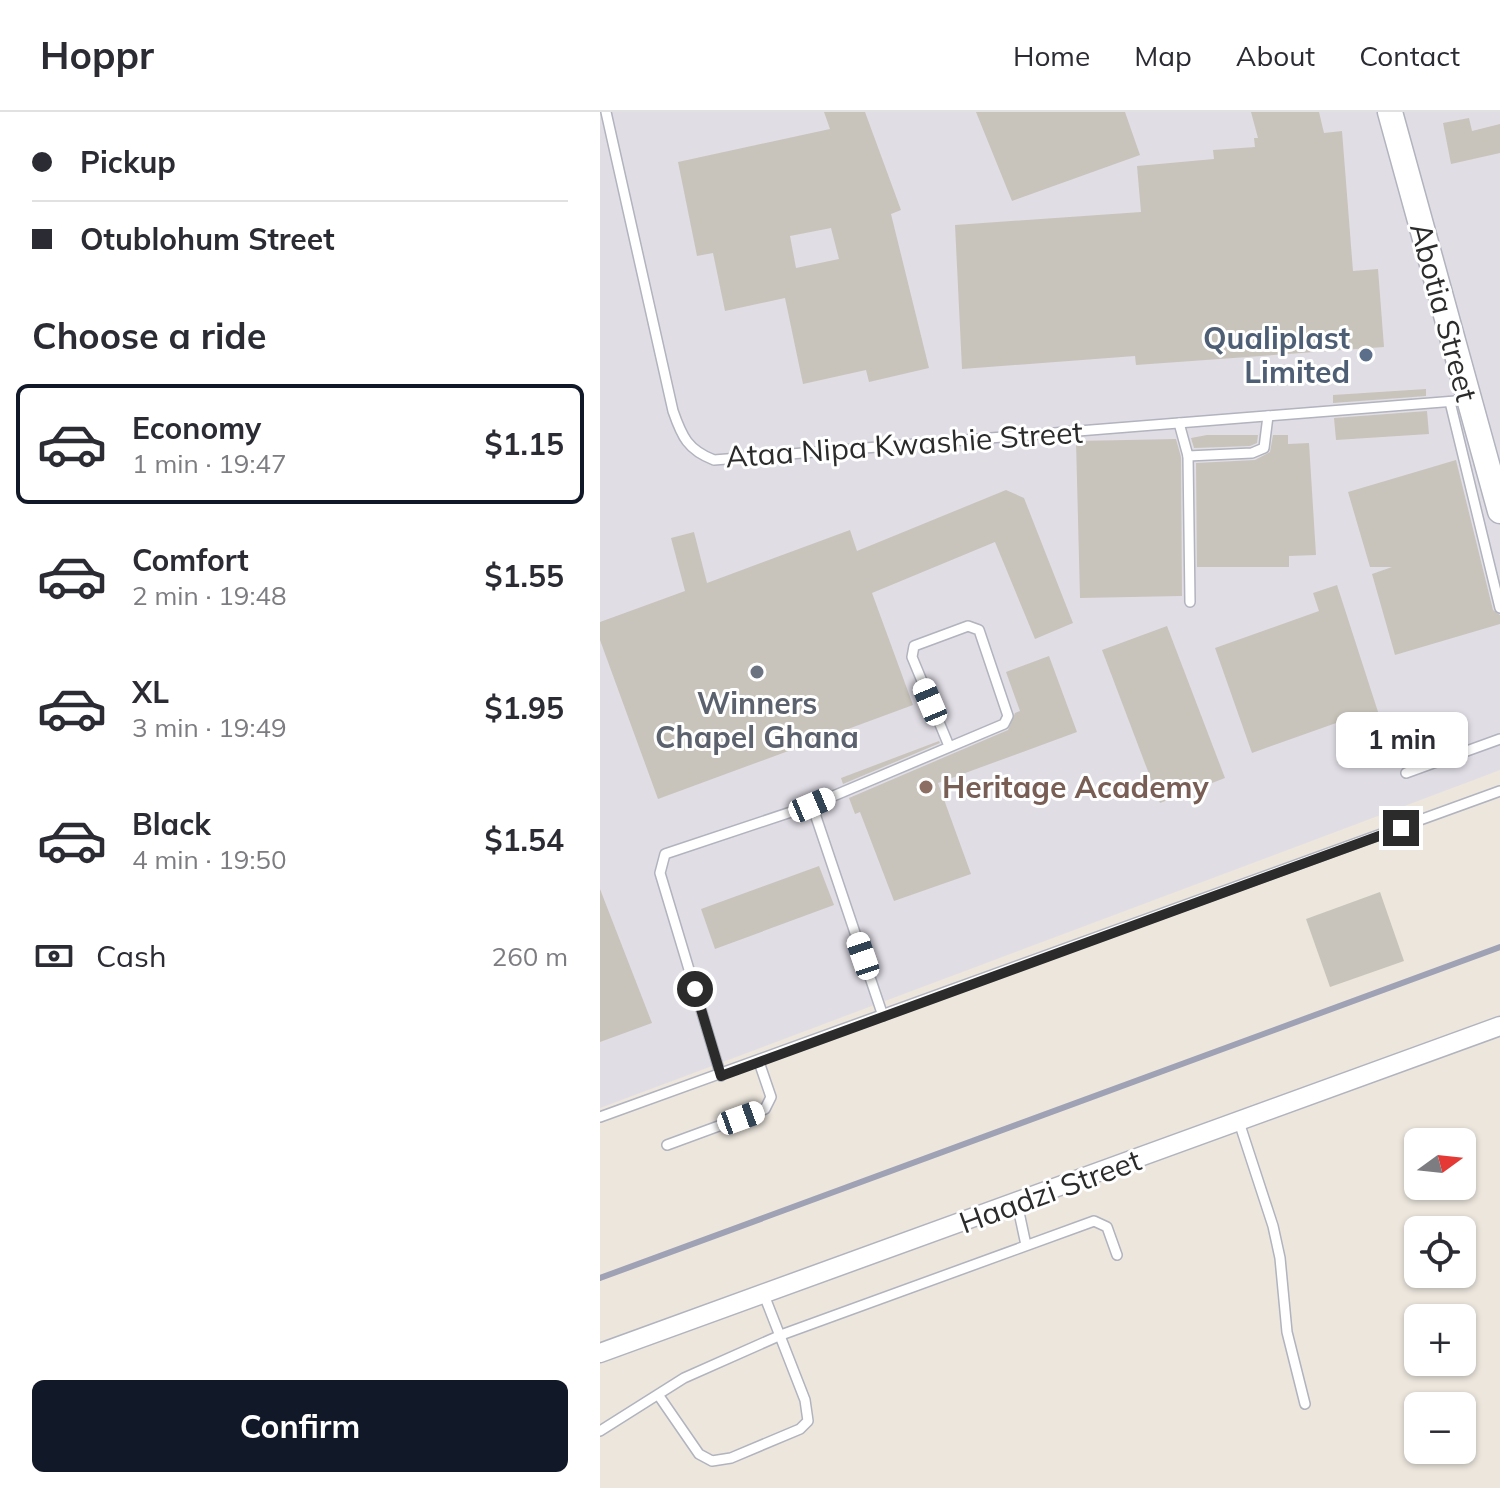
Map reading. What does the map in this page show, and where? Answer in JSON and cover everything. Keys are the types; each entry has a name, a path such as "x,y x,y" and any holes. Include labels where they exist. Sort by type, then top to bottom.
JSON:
{"street":[{"name":"Abotia Street","path":"1390,112 1459,401 1500,511"},
{"name":"Haadzi Street","path":"600,1353 1500,1026"}],"lane":[{"name":"Ataa Nipa Kwashie Street","path":"606,112 673,411 681,435 694,452 714,460 1459,401"},
{"path":"1459,401 1500,608"},
{"path":"1188,456 1259,452 1264,448 1268,416"},
{"path":"1179,423 1188,456 1190,602"},
{"path":"721,1076 660,873 660,862 665,854 812,805 1004,724 1008,716 979,630 968,626 914,646 912,657 949,746"},
{"path":"1406,773 1500,739"},
{"path":"600,1117 721,1076 1500,791"},
{"path":"812,805 883,1016"},
{"path":"667,1145 765,1109 771,1097 759,1062"},
{"path":"1239,1122 1273,1226 1280,1258 1287,1332 1305,1404"},
{"path":"1017,1203 1026,1245"},
{"path":"600,1431 684,1378 781,1335 1094,1221 1107,1227 1117,1255"},
{"path":"659,1396 699,1454 712,1461 731,1458 800,1429 808,1421 805,1400 764,1295"}],"shaded area":[{"path":"600,112 1500,112 1500,770 600,1108"}],"building":[{"path":"824,112 865,112 901,210 891,214 929,368 869,382 866,370 803,384 785,298 725,311 713,253 697,256 678,162 830,129","holes":["831,228 839,259 796,268 790,236"]},
{"path":"976,112 1125,112 1140,155 1012,201"},
{"path":"1251,112 1319,112 1324,133 1342,131 1353,271 1378,269 1384,347 1136,365 1135,356 962,369 955,225 1141,212 1137,166 1214,159 1213,150 1255,147 1254,138 1258,138"},
{"path":"1469,118 1472,131 1500,124 1500,153 1451,164 1443,123"},
{"path":"1426,389 1426,396 1333,403 1333,395"},
{"path":"1427,411 1429,434 1336,440 1334,418"},
{"path":"1258,435 1257,443 1250,446 1194,448 1191,438"},
{"path":"1273,435 1288,435 1288,444 1309,443 1316,555 1289,556 1289,567 1197,567 1196,463 1255,460 1270,452"},
{"path":"1176,439 1181,457 1182,596 1080,598 1076,441"},
{"path":"1456,460 1493,610 1500,615 1500,624 1395,655 1372,574 1392,567 1370,567 1348,492"},
{"name":"Winners Chapel Ghana","path":"1006,490 1024,498 1073,623 1035,639 995,542 872,593 913,705 658,799 600,640 600,622 685,591 671,538 694,532 707,583 850,530 857,551"},
{"path":"1337,585 1380,718 1356,726 1353,717 1252,753 1215,648 1319,611 1313,593"},
{"path":"1167,626 1225,778 1160,803 1102,650"},
{"path":"1049,656 1077,732 938,783 971,874 894,901 860,812 855,814 849,798 1008,730 1015,713 1020,711 1006,672"},
{"path":"940,743 843,784 841,778"},
{"path":"819,866 834,905 715,949 701,909"},
{"path":"600,889 652,1023 600,1042"},
{"path":"1380,892 1404,961 1330,987 1306,919"}],"railway":[{"path":"600,1278 1500,947"}],"place":[{"name":"Qualiplast Limited","path":"1366,355"},
{"name":"Winners Chapel Ghana","path":"757,672"},
{"name":"Heritage Academy","path":"926,787"}],"route":[{"path":"695,989 721,1076 1401,828"}]}
